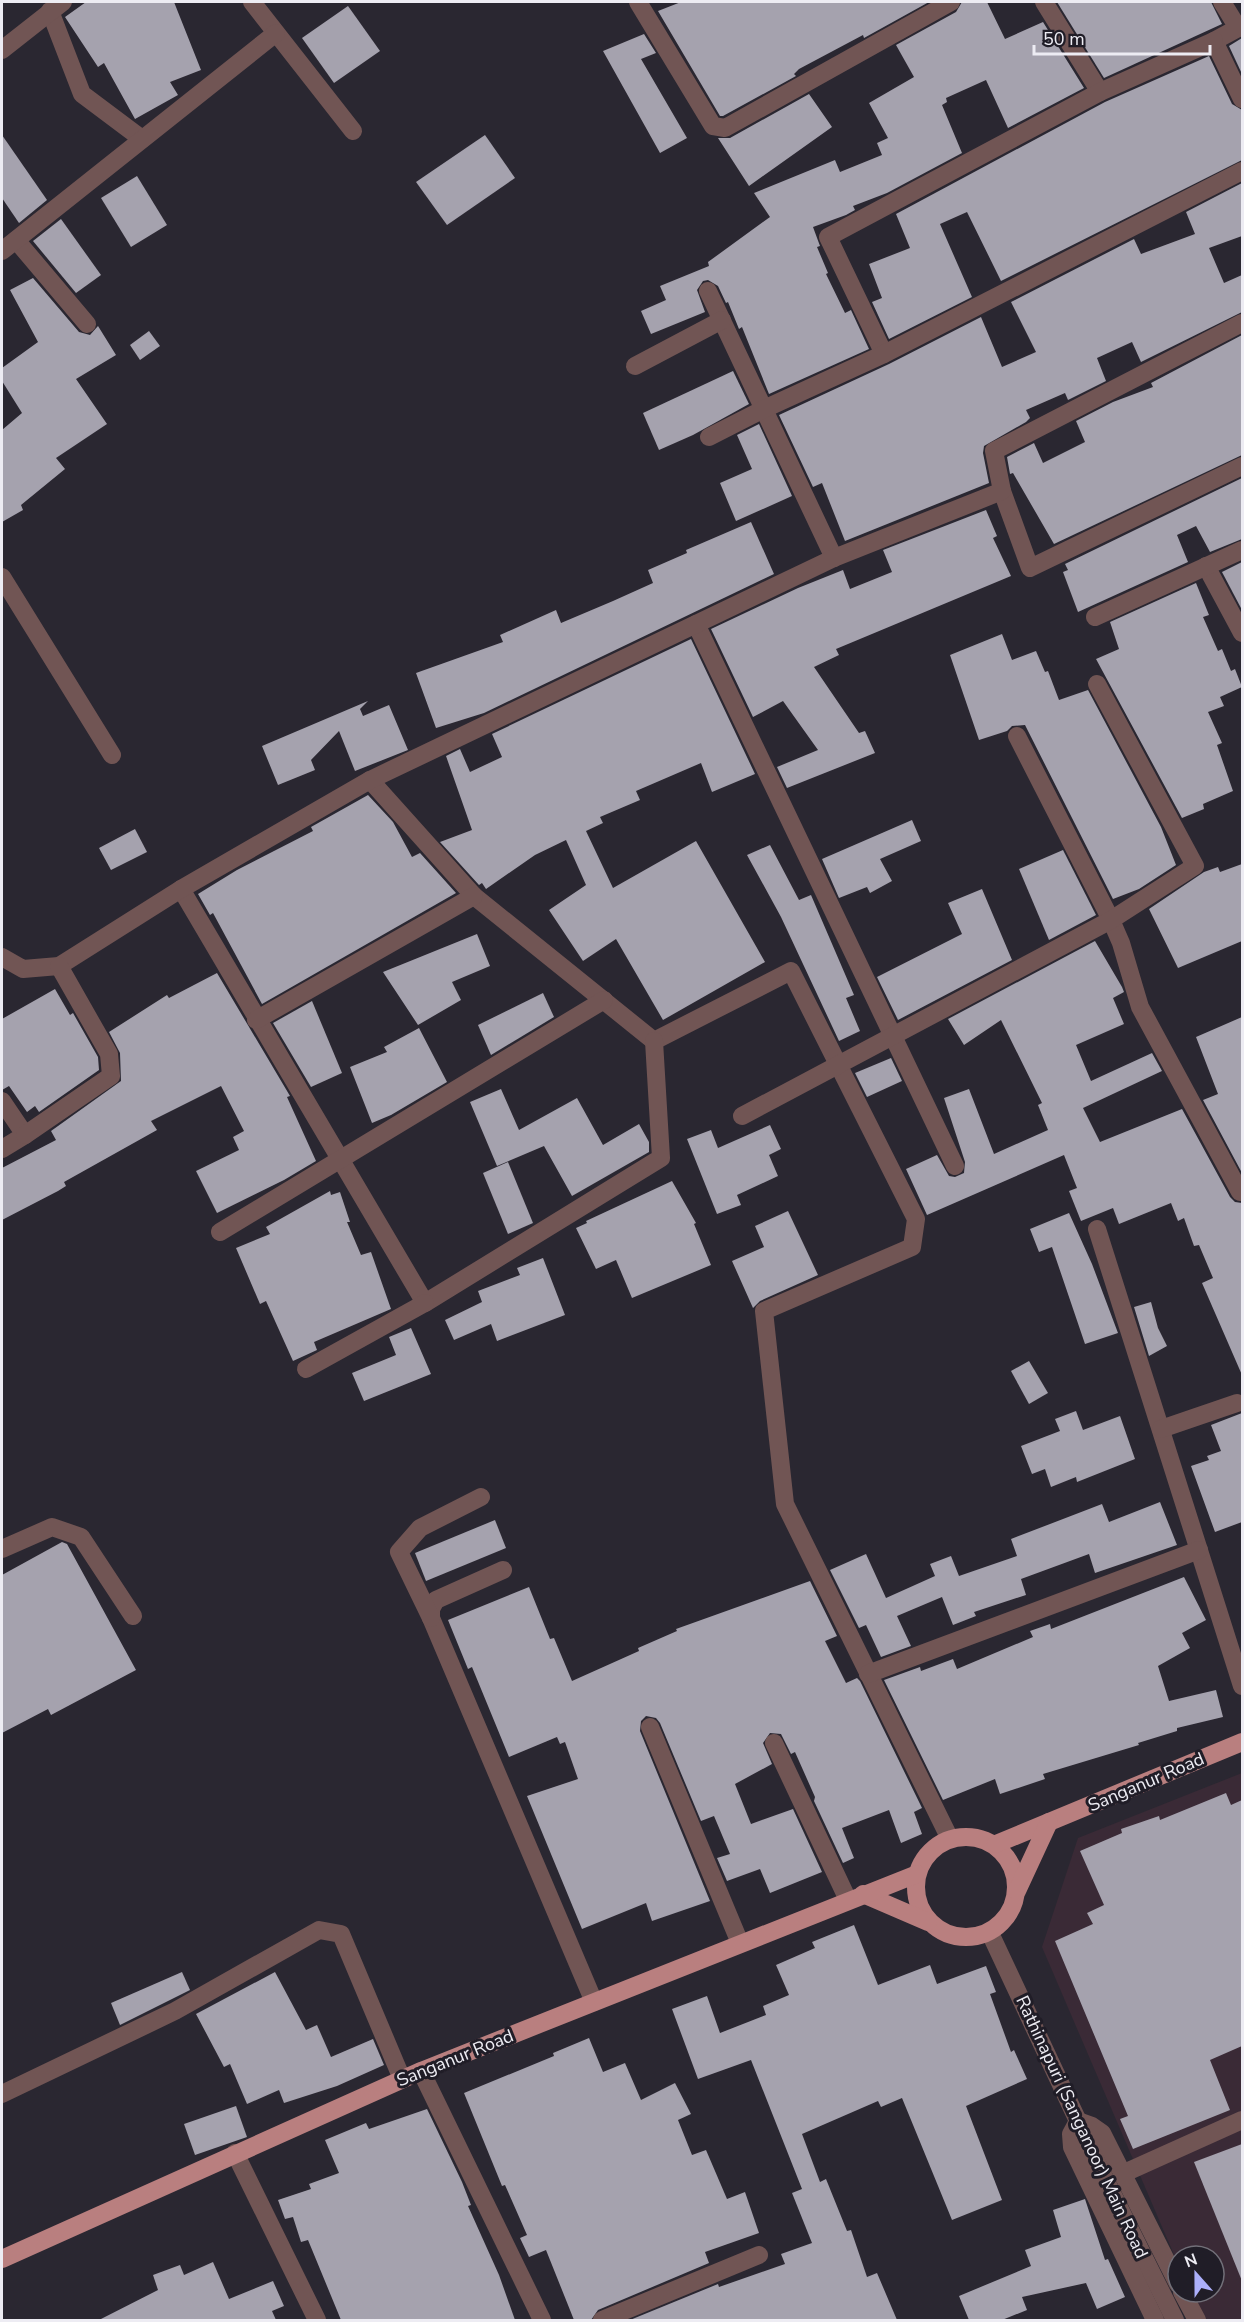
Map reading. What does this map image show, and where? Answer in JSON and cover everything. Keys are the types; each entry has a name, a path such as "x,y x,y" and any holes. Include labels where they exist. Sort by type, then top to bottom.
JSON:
{"main road":[{"name":"Sanganur Road","path":"996,1844 1242,1742"},
{"path":"855,1897 928,1922 941,1932 957,1938 974,1938 990,1932 1003,1922 1013,1908 1017,1892 1049,1822"},
{"path":"928,1922 919,1908 915,1891 917,1874 930,1853 950,1839 967,1837 996,1844 1009,1860 1016,1875 1017,1892"},
{"name":"Sanganur Road","path":"2,2259 421,2071 917,1874"}],"street":[{"path":"252,2 353,131"},
{"path":"638,2 713,126 724,128 951,2"},
{"path":"1044,2 1100,92"},
{"path":"884,354 828,237 1100,92 1214,41 1240,26 1222,2"},
{"path":"2,50 57,6 82,94 142,140"},
{"path":"87,324 9,246 276,33"},
{"path":"1214,41 1242,99"},
{"path":"710,437 764,409 884,354 1242,171"},
{"path":"708,291 834,558"},
{"path":"635,366 722,320"},
{"path":"1242,323 994,451 1002,491 1030,568 1242,466"},
{"path":"2,957 23,969 59,966 181,890 370,780 834,558 1002,491"},
{"path":"1095,617 1242,550"},
{"path":"1206,566 1242,633"},
{"path":"2,577 112,755"},
{"path":"696,624 955,1166"},
{"path":"742,1116 1111,920 1195,866 1097,684"},
{"path":"1017,736 1111,920 1121,943 1140,1007 1242,1193"},
{"path":"306,1369 425,1303 661,1158 654,1041 474,896 370,780"},
{"path":"181,890 425,1303"},
{"path":"256,1020 474,896"},
{"path":"2,1149 111,1076 109,1054 59,966"},
{"path":"654,1041 791,971 916,1219 912,1246 764,1311 785,1504 950,1839"},
{"path":"220,1232 604,1000"},
{"path":"2,1101 25,1135"},
{"path":"1096,1229 1242,1686"},
{"path":"1161,1429 1237,1404"},
{"path":"481,1497 420,1528 399,1552 431,1618 594,2002"},
{"path":"2,1549 52,1527 81,1537 133,1616"},
{"path":"868,1674 1199,1550"},
{"path":"431,1618 431,1609 436,1600 503,1570"},
{"path":"651,1727 740,1943"},
{"path":"774,1743 855,1897"},
{"path":"2,2094 175,2011 319,1930 341,1934 402,2079"},
{"name":"Rathinapuri (Sanganoor) Main Road","path":"990,1932 1086,2140 1175,2320"},
{"path":"421,2071 542,2320"},
{"path":"1122,2174 1242,2120"},
{"path":"1148,2319 1071,2147 1071,2134 1078,2121 1102,2133 1166,2260"},
{"path":"235,2153 317,2320"},
{"path":"602,2320 759,2255"},
{"path":"1188,2304 1197,2320"}],"shaded area":[{"path":"1242,1773 1242,2320 1207,2320 1198,2304 1226,2304 1226,2244 1169,2244 1042,1947 1078,1838"}],"building":[{"path":"86,2 174,2 201,70 170,82 178,95 135,119 104,63 98,67 65,17"},
{"path":"681,2 929,2 864,38 863,35 799,69 794,74 796,76 720,116 658,11"},
{"path":"962,2 987,2 1005,39 1043,22 1084,88 1008,128 986,80 946,98 947,102 942,105 962,153 887,193 853,206 855,210 846,215 813,227 820,246 817,247 828,273 826,274 845,313 851,310 869,349 769,394 742,327 739,329 728,302 726,303 718,286 708,280 703,281 697,290 705,312 651,334 641,311 666,300 660,286 709,266 708,262 770,217 754,193 835,160 840,172 882,155 877,143 888,138 869,103 914,77 896,45 956,12"},
{"path":"1057,2 1211,2 1222,24 1104,78"},
{"path":"348,6 380,51 334,83 302,38"},
{"path":"644,34 656,53 641,59 687,138 660,153 603,51"},
{"path":"1242,38 1242,74 1229,46"},
{"path":"1209,56 1232,104 1242,110 1242,160 1001,281 967,212 940,224 972,297 889,339 872,302 882,298 869,264 910,248 896,214 1105,102"},
{"path":"809,94 832,127 749,186 718,138 730,138"},
{"path":"2,135 47,200 19,223 2,198"},
{"path":"485,135 515,178 447,225 416,182"},
{"path":"137,176 167,225 131,247 101,198"},
{"path":"1242,183 1242,236 1209,248 1224,283 1242,275 1242,312 1141,362 1132,342 1097,358 1106,381 1068,400 1065,393 1026,410 1030,418 1026,422 984,446 983,453 989,483 845,541 822,483 813,487 779,415 889,364 981,317 1002,367 1036,352 1011,302 1134,239 1141,254 1195,234 1186,212"},
{"path":"61,219 101,275 76,293 33,241"},
{"path":"33,278 79,332 90,335 98,326 116,355 76,379 107,424 56,458 65,469 21,505 23,510 2,522 2,430 22,413 2,381 2,368 38,342 10,290"},
{"path":"149,331 160,346 140,360 130,345"},
{"path":"1242,335 1242,455 1054,544 1013,473 1010,474 1007,457 1034,443 1043,463 1085,442 1076,421 1113,402 1153,387 1151,383"},
{"path":"733,371 749,404 693,435 659,450 643,413"},
{"path":"759,424 792,496 736,521 720,483 752,469 737,435"},
{"path":"1242,478 1242,539 1210,552 1196,526 1177,535 1188,562 1078,612 1063,572 1068,570 1065,564"},
{"path":"986,510 997,536 993,538 1011,576 836,649 839,655 814,667 859,733 865,731 875,753 787,788 777,767 818,750 783,701 753,717 711,629 798,588 843,570 850,589 892,572 883,550"},
{"path":"751,522 774,574 484,713 436,728 416,673 503,642 500,635 556,610 561,623 653,583 648,570 687,553 686,550"},
{"path":"1242,562 1242,610 1222,572"},
{"path":"1196,583 1209,615 1203,617 1218,651 1222,649 1231,671 1235,669 1242,687 1220,697 1224,706 1208,712 1222,743 1217,745 1233,791 1203,804 1204,809 1182,818 1096,659 1119,649 1110,622"},
{"path":"1002,634 1012,660 1036,651 1045,672 1048,671 1059,700 1088,690 1161,827 1176,865 1139,889 1113,899 1025,725 1012,726 1007,731 979,740 950,655"},
{"path":"691,639 755,774 712,792 701,763 636,791 640,800 600,817 603,823 586,831 613,888 696,841 765,962 663,1020 616,939 583,961 549,910 586,885 566,840 535,855 486,889 482,883 479,885 440,842 472,830 446,756 460,749 470,772 502,757 492,734"},
{"path":"368,701 360,709 363,716 389,705 408,750 355,771 339,731 311,760 315,770 278,785 262,746"},
{"path":"368,795 393,822 412,857 420,853 456,893 262,1004 213,913 210,915 198,894 237,870 313,831 311,827"},
{"path":"912,820 921,841 880,859 892,881 870,893 867,887 839,898 822,859"},
{"path":"135,829 147,852 111,870 99,848"},
{"path":"770,845 799,900 811,895 854,995 846,998 860,1031 839,1041 781,917 747,855"},
{"path":"1063,850 1096,915 1049,940 1019,869"},
{"path":"1242,864 1242,941 1178,968 1149,909 1204,872 1218,867 1220,872"},
{"path":"982,889 1012,960 898,1020 877,977 962,934 948,903"},
{"path":"477,934 490,966 452,982 461,1000 418,1025 383,972"},
{"path":"1095,941 1124,992 1113,998 1124,1024 1076,1045 1091,1081 1152,1053 1162,1071 1083,1108 1100,1142 1182,1109 1230,1197 1235,1202 1242,1203 1242,1375 1202,1283 1213,1278 1199,1245 1194,1246 1184,1218 1178,1221 1171,1203 1119,1224 1113,1208 1081,1221 1069,1191 1077,1188 1064,1155 927,1215 906,1169 937,1155 949,1176 955,1177 964,1173 965,1162 944,1098 969,1089 994,1154 1048,1130 1038,1105 1042,1103 1001,1020 964,1045 948,1019"},
{"path":"217,973 290,1096 287,1097 316,1161 284,1180 217,1213 196,1171 239,1150 233,1137 244,1131 221,1086 151,1121 157,1130 64,1182 66,1186 58,1191 2,1220 2,1168 56,1140 51,1131 121,1081 120,1053 109,1032 167,995 169,998"},
{"path":"55,989 70,1015 73,1013 98,1057 99,1070 39,1112 35,1106 27,1112 9,1086 2,1090 2,1019"},
{"path":"543,993 554,1017 491,1055 478,1025"},
{"path":"312,1001 342,1073 311,1087 273,1023"},
{"path":"1242,1017 1242,1173 1203,1100 1218,1094 1196,1037"},
{"path":"419,1028 447,1082 391,1115 372,1123 350,1067 387,1052 384,1047"},
{"path":"891,1058 902,1081 867,1097 855,1073"},
{"path":"501,1089 519,1130 577,1098 603,1145 639,1124 649,1142 649,1152 572,1196 544,1146 497,1166 470,1102"},
{"path":"770,1125 781,1149 769,1155 778,1176 737,1195 741,1205 717,1214 687,1139 711,1130 718,1148"},
{"path":"508,1162 533,1223 508,1234 483,1173"},
{"path":"672,1181 696,1223 694,1224 711,1265 632,1298 616,1260 596,1269 576,1228 587,1223 586,1221"},
{"path":"330,1191 331,1195 340,1192 350,1222 347,1222 361,1255 371,1252 391,1309 314,1342 317,1350 293,1361 266,1301 260,1304 236,1248 270,1234 266,1227"},
{"path":"788,1211 818,1275 760,1301 753,1308 732,1261 764,1247 755,1226"},
{"path":"1069,1213 1092,1264 1118,1333 1085,1344 1052,1247 1039,1252 1030,1229"},
{"path":"543,1258 565,1315 497,1341 491,1324 454,1340 445,1320 482,1302 478,1291 520,1275 517,1268"},
{"path":"1151,1302 1158,1328 1167,1346 1149,1356 1134,1307"},
{"path":"411,1328 431,1374 364,1401 352,1373 396,1355 389,1337"},
{"path":"1029,1361 1048,1393 1029,1404 1011,1371"},
{"path":"1076,1411 1083,1430 1120,1416 1135,1459 1077,1482 1076,1477 1051,1487 1045,1469 1032,1474 1021,1446 1060,1431 1055,1419"},
{"path":"1242,1413 1242,1522 1215,1532 1191,1466 1209,1460 1207,1456 1221,1451 1211,1425"},
{"path":"1160,1502 1177,1545 1095,1573 1089,1554 1021,1579 1026,1595 974,1612 976,1616 953,1625 942,1597 897,1616 911,1646 881,1657 866,1625 859,1628 830,1570 866,1554 886,1598 935,1576 930,1564 951,1556 959,1576 1017,1556 1011,1539 1102,1504 1109,1522"},
{"path":"495,1520 506,1548 426,1581 415,1553"},
{"path":"62,1542 67,1544 136,1670 51,1715 48,1709 2,1733 2,1575"},
{"path":"1184,1577 1206,1620 1182,1633 1190,1648 1158,1666 1169,1701 1216,1690 1223,1717 1177,1728 1177,1731 1138,1743 1139,1745 1043,1774 1045,1779 1000,1794 995,1779 943,1800 884,1680 920,1667 921,1671 953,1659 957,1669 1033,1637 1030,1631 1050,1624 1051,1629"},
{"path":"810,1581 837,1636 825,1641 846,1683 857,1678 860,1681 922,1808 914,1812 922,1834 901,1843 889,1810 842,1828 854,1858 843,1863 814,1801 815,1797 795,1752 791,1754 781,1734 770,1733 763,1743 772,1764 735,1784 751,1824 793,1809 822,1872 770,1893 760,1869 727,1881 717,1858 730,1854 714,1816 701,1821 660,1723 656,1718 646,1716 641,1721 640,1731 710,1901 652,1921 646,1903 582,1929 527,1796 578,1779 565,1742 560,1744 557,1737 509,1757 472,1667 468,1669 448,1620 529,1587 550,1639 554,1638 572,1681 639,1651 638,1648 677,1631 676,1629"},
{"path":"1226,1793 1231,1805 1242,1800 1242,2046 1210,2060 1230,2110 1133,2149 1120,2119 1128,2116 1055,1941 1093,1924 1087,1913 1104,1905 1080,1851 1122,1833 1121,1829 1159,1816 1160,1820"},
{"path":"854,1925 878,1985 930,1965 937,1984 986,1966 996,1992 990,1994 1011,2052 1014,2050 1027,2079 966,2106 1002,2200 952,2220 902,2098 881,2107 878,2101 802,2134 820,2182 826,2179 847,2231 851,2230 867,2277 877,2273 897,2320 630,2320 718,2284 719,2287 785,2264 781,2254 812,2243 792,2193 802,2189 751,2060 698,2079 672,2009 707,1996 720,2033 766,2015 763,2006 789,1995 776,1965 815,1948 812,1942"},
{"path":"182,1972 190,1990 120,2025 111,2003"},
{"path":"275,1972 306,2030 317,2025 331,2057 373,2039 384,2065 337,2086 284,2103 279,2090 247,2104 230,2064 224,2067 196,2014"},
{"path":"589,2038 603,2072 625,2063 641,2100 675,2083 691,2114 678,2120 692,2155 706,2150 727,2199 745,2192 759,2233 705,2252 709,2263 598,2310 591,2320 574,2320 546,2250 529,2257 520,2238 527,2235 505,2185 502,2186 464,2093 554,2056 553,2053"},
{"path":"236,2106 247,2137 195,2155 184,2124"},
{"path":"427,2109 462,2182 471,2205 468,2206 499,2275 515,2320 341,2320 308,2240 301,2242 293,2217 285,2219 278,2200 311,2189 309,2184 339,2173 325,2140 366,2123 369,2129"},
{"path":"1242,2144 1242,2281 1194,2162"},
{"path":"1085,2199 1105,2260 1108,2259 1125,2297 1097,2309 1086,2283 1022,2297 1027,2310 1002,2320 969,2320 959,2296 1031,2266 1025,2250 1061,2237 1053,2210"},
{"path":"213,2262 229,2299 273,2281 284,2306 272,2311 276,2320 99,2320 158,2290 153,2275 180,2265 184,2275"}]}
